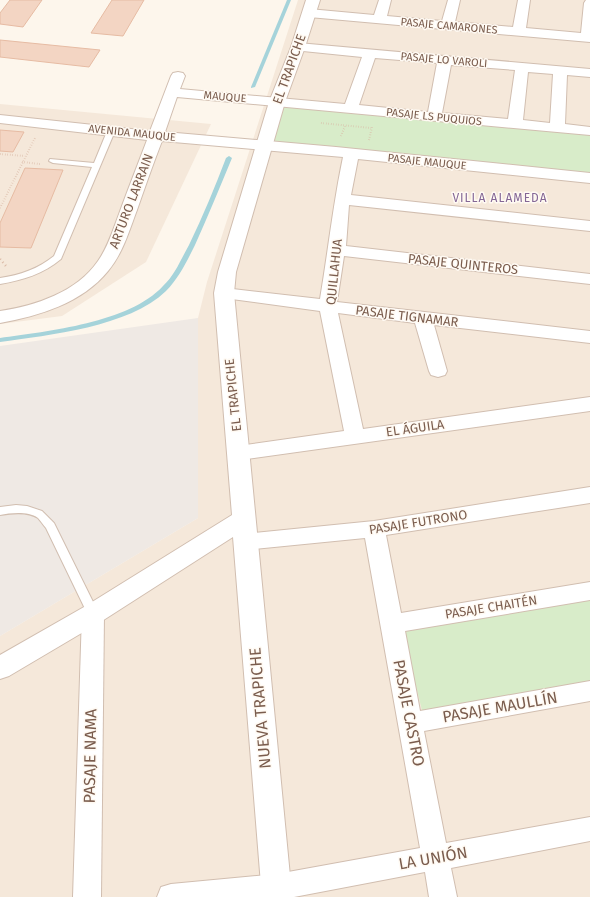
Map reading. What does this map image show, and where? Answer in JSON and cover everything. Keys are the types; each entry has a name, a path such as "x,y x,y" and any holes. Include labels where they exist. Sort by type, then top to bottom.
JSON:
{"street":[{"path":"379,20 385,0"},
{"path":"447,26 454,0"},
{"path":"519,32 524,0"},
{"path":"589,38 590,3"},
{"name":"PASAJE CAMARONES","path":"311,7 379,20 589,38"},
{"name":"EL TRAPICHE","path":"244,531 239,453 224,293 227,272 277,102 298,47 311,7"},
{"name":"PASAJE LO VAROLI","path":"298,47 590,74"},
{"path":"350,108 370,53"},
{"path":"434,117 445,60"},
{"path":"515,124 522,67"},
{"path":"557,128 560,71"},
{"name":"ARTURO LARRAIN","path":"3,316 46,306 77,290 100,270 115,247 178,76"},
{"name":"MAUQUE","path":"172,92 277,102"},
{"name":"PASAJE LS PUQUIOS","path":"277,102 590,132"},
{"name":"AVENIDA MAUQUE","path":"0,119 264,146"},
{"name":"PASAJE MAUQUE","path":"264,146 590,178"},
{"name":"QUILLAHUA","path":"351,154 342,199 337,250 328,306 355,437"},
{"path":"342,199 590,226"},
{"name":"PASAJE QUINTEROS","path":"337,250 590,278"},
{"name":"PASAJE TIGNAMAR","path":"224,293 590,337"},
{"path":"423,318 438,371"},
{"name":"EL ÁGUILA","path":"239,453 590,404"},
{"name":"PASAJE FUTRONO","path":"244,531 374,529 590,494"},
{"name":"PASAJE CASTRO","path":"374,529 443,897"},
{"path":"0,668 92,614 244,531"},
{"name":"NUEVA TRAPICHE","path":"244,531 277,892"},
{"name":"PASAJE CHAITÉN","path":"392,624 590,591"},
{"name":"PASAJE NAMA","path":"87,897 92,614"},
{"name":"PASAJE MAULLÍN","path":"411,723 590,691"},
{"name":"LA UNIÓN","path":"171,897 277,892 436,858 590,829"}],"lane":[{"path":"0,280 14,279 34,272 49,265 58,257 110,131"},
{"path":"53,161 96,164"},
{"path":"0,511 11,509 28,511 41,515 50,526 92,614"}],"path":[{"path":"350,108 344,126 351,154"},
{"path":"351,154 371,128 375,111"},
{"path":"0,208 43,123"},
{"path":"316,123 371,128"},
{"path":"0,154 25,156"}],"shaded area":[{"path":"298,0 590,0 590,897 0,897 0,636 198,518 198,318 207,282"},
{"path":"0,104 211,124 146,262 62,316 0,324"},
{"path":"198,318 198,518 0,636 0,346"}],"green space":[{"path":"283,104 590,134 590,175 271,141"},
{"path":"590,600 590,682 423,714 402,632"}],"building":[{"path":"10,0 42,0 23,27 0,24 0,13"},
{"path":"112,0 144,0 123,36 91,33"},
{"path":"0,40 100,50 89,67 0,57"},
{"path":"0,130 24,132 13,152 0,151"},
{"path":"25,168 63,170 31,248 0,247 0,223"}],"waterway":[{"path":"253,87 289,0"},
{"path":"0,340 61,331 104,320 143,305 159,294 170,283 185,258 207,212 229,158"}],"district":[{"name":"VILLA ALAMEDA","path":"500,198"}]}
